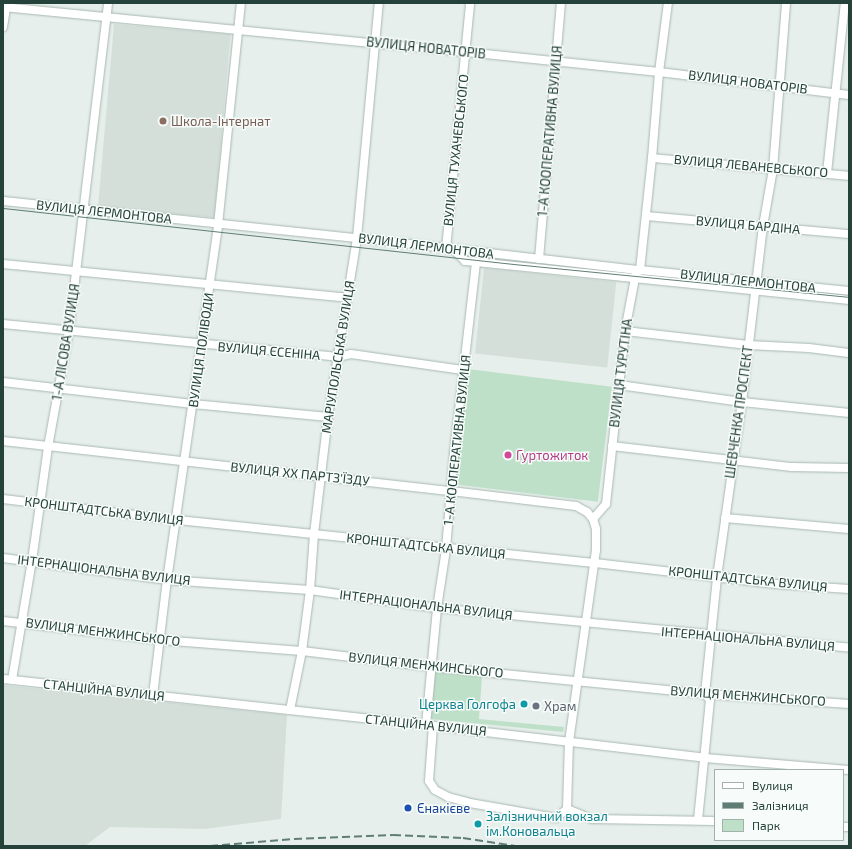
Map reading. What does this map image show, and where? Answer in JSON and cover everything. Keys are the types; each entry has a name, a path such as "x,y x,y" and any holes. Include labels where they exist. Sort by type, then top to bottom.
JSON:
{"street":[{"name":"1-А ЛІСОВА ВУЛИЦЯ","path":"12,680 41,504 48,447 69,331 108,3"},
{"name":"ВУЛИЦЯ ПОЛІВОДИ","path":"153,695 167,580 177,520 218,225 241,3"},
{"name":"МАРІУПОЛЬСЬКА ВУЛИЦЯ","path":"290,710 302,651 310,590 320,476 356,238 379,3"},
{"name":"ВУЛИЦЯ ТУХАЧЕВСЬКОГО","path":"450,250 470,3"},
{"name":"1-А КООПЕРАТИВНА ВУЛИЦЯ","path":"539,259 561,3"},
{"name":"ВУЛИЦЯ ТУРУТІНА","path":"593,519 606,504 625,331 636,273 640,270 652,158 659,72 668,3"},
{"name":"ШЕВЧЕНКА ПРОСПЕКТ","path":"698,820 706,758 710,700 706,694 717,576 742,402 763,226 773,168 778,86 786,3"},
{"path":"827,173 837,93 845,3"},
{"name":"ВУЛИЦЯ НОВАТОРІВ","path":"5,6 555,61 849,94"},
{"path":"3,27 5,6"},
{"name":"ВУЛИЦЯ ЛЕВАНЕВСЬКОГО","path":"652,158 849,176"},
{"name":"ВУЛИЦЯ ЛЕРМОНТОВА","path":"3,201 218,225 356,238 450,250 849,291"},
{"name":"ВУЛИЦЯ БАРДІНА","path":"646,216 849,234"},
{"path":"450,250 465,261 476,262"},
{"name":"1-А КООПЕРАТИВНА ВУЛИЦЯ","path":"476,262 446,549 437,608 432,667 429,781 435,790 448,797 470,803 556,818 567,809"},
{"name":"ВУЛИЦЯ ЛЕРМОНТОВА","path":"476,262 849,300"},
{"path":"3,264 347,298"},
{"name":"ВУЛИЦЯ ЄСЕНІНА","path":"3,324 202,345 338,357 351,354 464,370"},
{"path":"625,331 748,345 809,348 849,353"},
{"path":"3,382 193,404 328,416"},
{"path":"619,385 742,402 849,413"},
{"name":"ВУЛИЦЯ XX ПАРТЗ'ЇЗДУ","path":"3,441 576,506 587,512 593,519"},
{"path":"612,446 792,467 849,468"},
{"name":"КРОНШТАДТСЬКА ВУЛИЦЯ","path":"3,499 177,520 446,549 717,576 776,584 849,589"},
{"path":"726,518 849,529"},
{"path":"593,519 596,529 594,563 569,741 567,809 592,819 714,821"},
{"name":"ІНТЕРНАЦІОНАЛЬНА ВУЛИЦЯ","path":"3,558 167,580 310,590 437,608 712,636 849,648"},
{"name":"ВУЛИЦЯ МЕНЖИНСЬКОГО","path":"3,621 160,640 302,651 432,667 706,694 849,704"},
{"name":"СТАНЦІЙНА ВУЛИЦЯ","path":"3,679 430,725 706,758 837,769"}],"shaded area":[{"name":"Школа-Інтернат","path":"114,24 231,34 215,217 98,207"},
{"path":"484,268 616,282 607,367 475,354"},
{"path":"3,685 287,715 281,819 205,829 110,827 85,846 3,846"}],"green space":[{"path":"468,369 612,387 598,502 454,484"},
{"path":"435,671 482,676 479,719 564,727 563,732 431,719"}],"tram line":[{"path":"3,208 514,264 849,297"}],"railway":[{"path":"210,846 294,839 393,835 463,838 515,846"}],"place":[{"name":"Школа-Інтернат","path":"163,121"},
{"name":"Гуртожиток","path":"508,455"},
{"name":"Церква Голгофа","path":"524,704"},
{"name":"Храм","path":"536,706"},
{"name":"Єнакієве","path":"408,808"},
{"name":"Залізничний вокзал ім.Коновальца","path":"478,824"}]}
